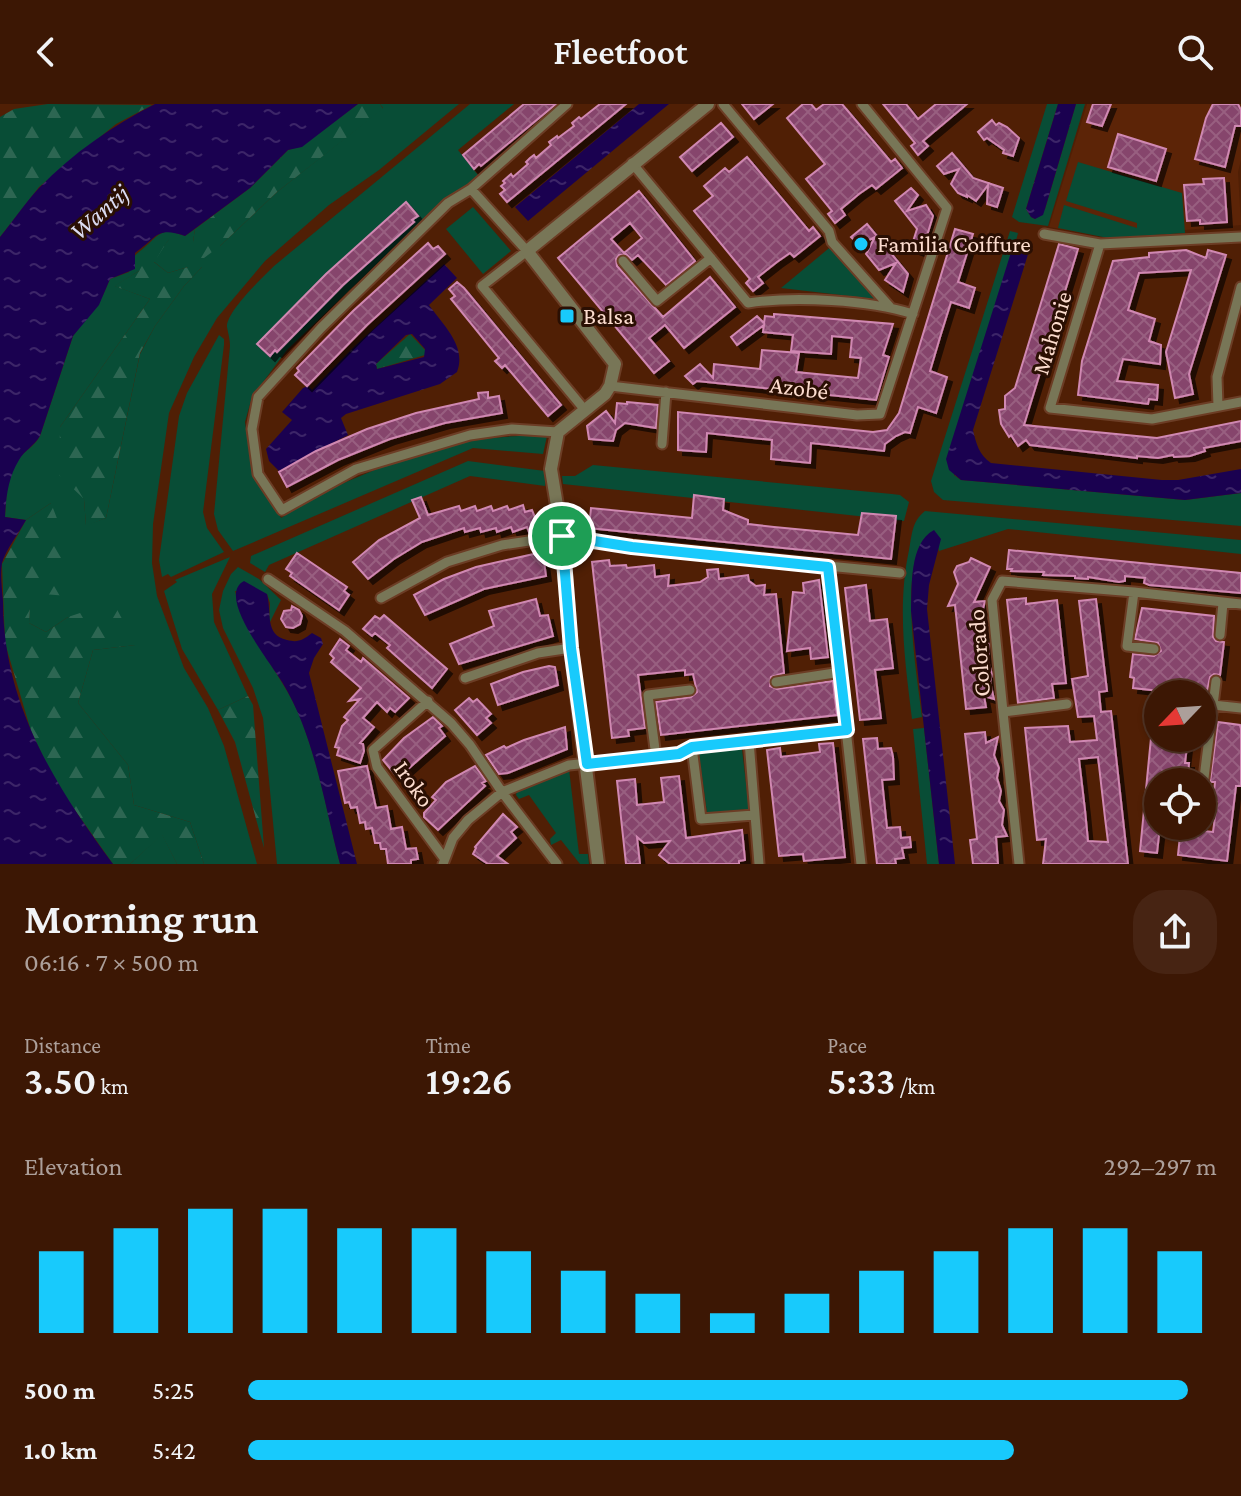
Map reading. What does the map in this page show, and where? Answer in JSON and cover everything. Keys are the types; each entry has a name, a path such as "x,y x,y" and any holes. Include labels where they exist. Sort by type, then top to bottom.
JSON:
{"street":[{"path":"558,432 512,429 470,435 356,469 282,510 258,474 252,429 258,397 321,328 448,203 471,189 567,104"},
{"path":"584,409 482,286 708,104"},
{"path":"723,104 829,231 832,242 890,307"},
{"name":"Azobé","path":"610,386 857,415 880,414 947,208 862,104"},
{"path":"632,163 748,303 777,299 890,307 913,314"},
{"path":"471,189 527,251 615,364 605,394 558,432 551,469 562,536 571,648 598,864"},
{"path":"1044,234 1100,244 1241,237"},
{"name":"Mahonie","path":"1100,244 1050,408 1152,419 1241,402"},
{"path":"623,261 657,301 711,258"},
{"path":"1218,406 1217,377 1241,287"},
{"path":"662,444 666,392"},
{"path":"381,598 447,562 502,545 562,536 632,547 900,573"},
{"path":"828,567 861,864"},
{"path":"268,579 345,631 428,701 470,745 557,864"},
{"name":"Colorado","path":"1019,864 992,600 1002,581 1241,604"},
{"path":"1134,592 1127,646 1154,649"},
{"path":"1220,635 1223,603"},
{"path":"465,678 538,653 571,648"},
{"path":"776,682 841,672"},
{"path":"656,757 648,695 690,690"},
{"name":"Iroko","path":"428,701 373,750 377,767 443,861"},
{"name":"Colorado","path":"1003,712 1067,704"},
{"path":"1216,705 1241,708"},
{"name":"Iroko","path":"443,861 453,838 468,820 502,792 569,765 656,757 679,754 692,747 847,730"},
{"path":"749,741 759,864"},
{"path":"692,747 701,819 754,815"}],"shaded area":[{"path":"1087,104 1241,104 1241,160 1238,172 1241,225 1108,237 1049,227"}],"green space":[{"path":"48,104 152,105 116,124 39,187 0,237 0,117 14,109"},
{"path":"358,104 380,104 383,109 277,192 200,261 193,242 195,229 250,188 288,150 302,146"},
{"path":"380,104 459,104 379,170 329,205 265,261 217,318 194,357 169,413 153,524 152,563 157,596 184,668 208,708 224,746 257,864 204,864 190,822 134,805 128,765 78,703 93,650 135,645 68,617 46,632 29,623 30,593 51,503 26,520 5,517 8,484 17,461 40,436 73,336 103,295 110,279 129,272 136,254 163,232 185,236 195,229 193,242 220,246 277,192 383,108","holes":["169,239 153,261 168,273 188,267 202,267 155,326 140,354 106,518 86,525 84,499 60,427 150,299 115,286 139,271"]},
{"path":"470,104 514,104 458,150 478,175 410,232 287,350 252,397 245,422 250,457 281,518 296,506 356,478 417,454 449,446 513,436 547,436 543,454 473,448 233,551 218,530 214,514 230,346 227,327 232,313 274,266"},
{"path":"1047,104 1058,104 1026,209 1035,219 1045,209 1076,104 1085,104 1048,226 1019,222 1012,217"},
{"path":"1078,162 1182,193 1185,233 1108,238 1058,228 1064,205 1137,228 1137,223 1066,201"},
{"path":"473,207 511,251 483,274 446,229"},
{"path":"1010,231 1018,233 954,475 961,480 1185,500 1241,493 1241,526 943,500 934,492 931,481"},
{"path":"171,236 154,262 168,273 203,266 155,326 140,353 106,518 86,526 84,499 59,475 60,427 150,299 114,286 139,271 143,253"},
{"path":"834,244 875,299 781,288"},
{"path":"410,334 425,350 425,355 377,369 376,364"},
{"path":"219,335 224,339 224,345 203,512 207,528 224,552 171,577 168,574 162,577 159,560 179,416 187,393"},
{"path":"468,461 545,471 545,486 470,476 269,565 265,572 250,563 251,556"},
{"path":"593,465 892,494 900,495 909,502 904,521 563,484 562,476 575,476"},
{"path":"51,503 70,552 68,596 31,593 29,623 46,632 68,617 113,602 136,645 93,650 78,703 128,765 134,805 190,822 204,864 177,864 162,835 130,864 113,864 55,782 31,731 5,643 2,564 26,520"},
{"path":"925,511 1241,540 1241,554 1008,529 939,551 934,531 922,543 915,563 912,588 913,647 922,717 912,719 903,634 903,592 913,528"},
{"path":"230,557 212,594 214,622 248,696 218,710 182,649 164,591 177,582 175,580"},
{"path":"238,567 259,579 281,600 269,624 267,594 235,591 246,622 289,695 304,728 340,864 277,864 263,718 253,688 223,628 219,610 223,591"},
{"path":"248,696 253,705 264,848 235,742 218,710"},
{"path":"924,728 939,864 927,864 913,729"},
{"path":"742,749 749,809 707,813 699,754"},
{"path":"569,769 579,854 588,854 589,864 580,864 561,840 551,845 550,839 556,833 529,795 519,799 516,795 517,791"},
{"path":"162,834 177,864 130,864"}],"water":[{"name":"Wantij","path":"155,104 358,104 302,147 288,150 250,188 185,236 168,232 153,238 135,253 135,269 110,279 99,305 73,336 40,436 19,460 8,488 5,517 26,520 2,563 5,638 22,708 36,741 71,804 113,864 0,864 0,237 34,194 65,163 108,131"},
{"path":"639,104 669,104 528,221 515,207"},
{"path":"1058,104 1076,104 1043,215 1035,219 1026,209"},
{"path":"1017,244 1030,248 973,430 984,456 991,463 1162,480 1241,469 1241,493 1185,500 961,480 949,470 946,459 1013,246"},
{"path":"444,264 457,278 429,305 456,345 459,353 457,372 440,384 346,414 341,418 348,435 279,471 269,461 266,449 292,420 282,412 303,388 308,386 312,390","holes":["412,334 425,349 424,357 377,369 376,364 406,335"]},
{"path":"934,530 941,539 929,585 927,609 955,864 939,864 911,611 916,555 926,536"},
{"path":"244,581 267,594 270,622 280,637 297,641 312,633 321,638 323,644 309,673 357,864 340,864 303,725 282,682 248,630 236,601 237,589"}],"building":[{"path":"524,104 556,104 474,169 463,155"},
{"path":"600,104 626,104 507,202 500,194 505,190 501,186 505,183 503,181 511,174 513,177 528,164 526,162 530,158 534,155 536,158 551,145 549,142"},
{"path":"742,104 773,104 754,119"},
{"path":"803,104 811,104 816,110 824,104 842,104 891,162 895,159 902,168 876,189 872,185 859,194 841,209 845,215 835,223 828,214 832,211 806,179 825,164 787,118"},
{"path":"883,104 906,104 918,119 936,104 967,104 923,141 928,146 918,155 911,146 915,143"},
{"path":"1093,104 1111,104 1102,126 1087,122"},
{"path":"1213,104 1238,104 1241,110 1241,126 1235,126 1225,167 1195,159"},
{"path":"992,120 996,125 999,123 1007,127 1019,138 1013,156 1003,153 1004,150 987,138 984,140 978,132"},
{"path":"721,123 733,137 692,171 680,157"},
{"path":"1118,134 1166,149 1156,181 1108,167"},
{"path":"952,153 973,178 1003,188 997,207 987,204 988,185 976,201 958,193 951,184 959,169 944,174 937,166"},
{"path":"747,157 809,231 813,227 820,236 794,257 790,253 758,277 763,283 753,291 746,283 750,279 694,211 713,196 704,186 725,168 729,172"},
{"path":"1224,178 1227,222 1200,224 1200,220 1187,221 1184,185 1204,184 1203,179"},
{"path":"911,188 918,195 907,211 926,205 933,216 922,252 911,248 917,229 895,201"},
{"path":"639,191 695,261 666,285 638,255 632,260 626,254 619,255 617,266 663,317 710,277 735,307 684,348 665,325 649,338 669,361 654,373 558,258","holes":["630,223 642,238 624,253 611,239"]},
{"path":"406,202 418,216 412,220 414,222 343,285 277,352 275,350 270,356 257,344 326,274"},
{"path":"867,224 908,274 903,292 885,280 896,263 879,270 866,254 875,237 859,245 851,237"},
{"path":"955,229 973,234 958,282 975,288 969,308 951,302 941,334 930,371 947,377 936,413 918,407 910,433 896,436 885,444 884,451 811,443 810,463 771,459 772,440 707,433 706,452 678,450 678,412 873,432 887,430 899,413"},
{"path":"428,243 433,249 438,246 445,254 367,325 307,386 295,375 299,371 297,368 353,311"},
{"path":"1059,244 1078,249 1024,425 1157,438 1241,421 1241,441 1204,448 1205,451 1190,456 1137,458 1030,445 1026,440 1018,446 1011,435 1009,437 1001,424 999,410 1005,409 1005,396 1015,388"},
{"path":"1186,250 1206,258 1208,250 1226,255 1189,374 1193,394 1175,398 1166,352 1191,270 1139,273 1128,310 1155,319 1149,341 1161,345 1160,364 1123,359 1117,381 1158,385 1157,400 1149,399 1148,404 1078,395 1082,361 1113,261 1149,257 1149,253"},
{"path":"457,282 561,405 548,416 505,365 502,368 495,361 499,358 451,299 455,296 449,289"},
{"path":"774,314 893,324 883,355 889,357 876,400 697,381 693,384 685,376 700,364 713,378 714,364 760,369 762,350 799,353 796,372 858,378 861,358 850,357 852,338 832,336 831,354 791,351 793,335 763,332 764,325 737,345 731,337 757,316 764,323 765,316 774,317"},
{"path":"488,392 488,398 499,396 502,413 445,423 390,439 338,460 287,487 279,472 316,451 367,429 416,413 479,399 478,393"},
{"path":"617,403 658,405 656,428 625,423 616,430 613,441 589,439 587,426 606,411 615,423"},
{"path":"694,495 724,499 723,510 748,520 748,524 774,527 858,535 862,513 896,516 891,559 589,528 591,508 692,518"},
{"path":"421,497 428,515 459,506 461,511 475,506 477,511 491,506 493,511 523,505 525,512 532,510 539,527 529,532 527,527 513,532 511,527 497,532 496,528 481,532 480,528 465,532 464,528 422,542 368,579 353,562 379,540 420,518 412,500"},
{"path":"1009,550 1241,573 1241,593 1149,585 1144,583 1145,578 1125,576 1125,581 1119,582 1011,571 1007,569"},
{"path":"297,553 347,587 344,591 349,595 339,610 290,576 292,573 286,569"},
{"path":"543,554 546,576 484,589 425,615 414,595 476,567"},
{"path":"971,558 990,567 974,602 985,601 982,613 986,622 985,637 989,645 988,661 994,699 984,696 986,707 966,709 955,605 948,606 958,584 954,572 957,566 969,562"},
{"path":"609,560 610,566 626,565 627,568 654,565 655,577 669,575 668,586 700,582 708,577 707,570 718,569 719,579 748,575 749,581 756,586 765,585 764,595 776,594 784,673 771,677 770,686 777,689 833,681 837,715 661,735 656,702 691,697 697,692 693,674 685,675 685,670 638,675 645,728 628,730 629,736 612,738 592,562"},
{"path":"819,580 828,657 811,659 810,648 787,651 793,592 804,593 803,583"},
{"path":"866,585 870,621 887,619 893,668 875,670 881,718 860,720 845,588"},
{"path":"1026,598 1026,604 1057,600 1066,683 1052,684 1054,698 1018,703 1007,600"},
{"path":"536,599 540,616 548,615 553,636 459,664 450,644 494,626 489,611"},
{"path":"1096,599 1107,691 1099,692 1101,712 1111,711 1128,864 1043,864 1046,839 1037,840 1025,728 1068,726 1070,742 1097,740 1094,716 1078,717 1072,679 1088,676 1079,601","holes":["1098,757 1108,842 1088,841 1079,759"]},
{"path":"292,606 302,616 300,624 293,628 286,627 281,619 284,611 291,610"},
{"path":"1142,608 1214,616 1213,637 1216,641 1224,642 1220,675 1214,674 1209,680 1144,680 1144,689 1133,688 1134,678 1130,677 1133,654 1154,656 1161,651 1158,643 1135,639"},
{"path":"384,615 447,669 432,688 387,648 390,645 375,633 372,636 363,629 375,616 380,619"},
{"path":"340,639 349,646 346,650 361,662 363,658 409,698 395,712 390,708 387,712 377,702 363,718 374,727 360,743 364,751 360,763 337,755 339,748 335,747 342,726 348,720 344,717 360,699 349,701 361,688 331,662 334,658 330,654"},
{"path":"549,666 555,667 558,685 498,705 491,684"},
{"path":"469,698 473,702 477,699 491,714 486,718 491,723 477,735 455,710"},
{"path":"433,717 442,726 439,728 445,736 398,778 383,760 404,738"},
{"path":"1218,722 1240,725 1241,786 1236,786 1227,861 1178,855 1180,840 1216,840 1216,768 1212,768"},
{"path":"565,727 567,749 508,773 499,774 486,755 504,746 506,748"},
{"path":"985,732 986,743 998,737 994,755 999,768 999,801 1004,810 1002,825 1007,836 996,837 998,864 973,864 970,840 977,839 965,734"},
{"path":"877,738 878,749 891,748 893,757 894,779 882,780 887,828 900,827 901,838 910,837 911,847 902,848 904,858 895,859 896,864 877,864 863,739"},
{"path":"833,743 845,857 804,861 803,854 779,856 767,750 780,748 781,757 820,752 819,744"},
{"path":"1150,752 1186,752 1185,763 1189,763 1189,768 1148,768"},
{"path":"367,766 376,808 387,806 391,829 402,827 406,849 416,848 418,859 411,860 411,864 388,864 386,849 375,843 372,828 366,829 365,822 360,823 357,807 351,808 349,802 345,803 338,771"},
{"path":"475,766 486,781 482,783 485,786 438,830 424,817 436,800 432,797 446,782"},
{"path":"679,776 686,838 742,830 745,860 739,861 739,864 670,864 659,855 670,841 644,843 637,837 640,864 626,864 617,781 635,779 637,805 664,802 661,778"},
{"path":"1144,810 1144,840 1158,840 1157,853 1140,851"},
{"path":"503,814 517,827 511,832 516,838 497,856 508,864 488,864 473,854 475,847"}],"place":[{"name":"Familia Coiffure","path":"861,244"},
{"name":"Balsa","path":"567,316"}],"route":[{"path":"562,536 632,547 828,567 847,730 692,747 679,754 587,764 571,648 562,536"}]}
